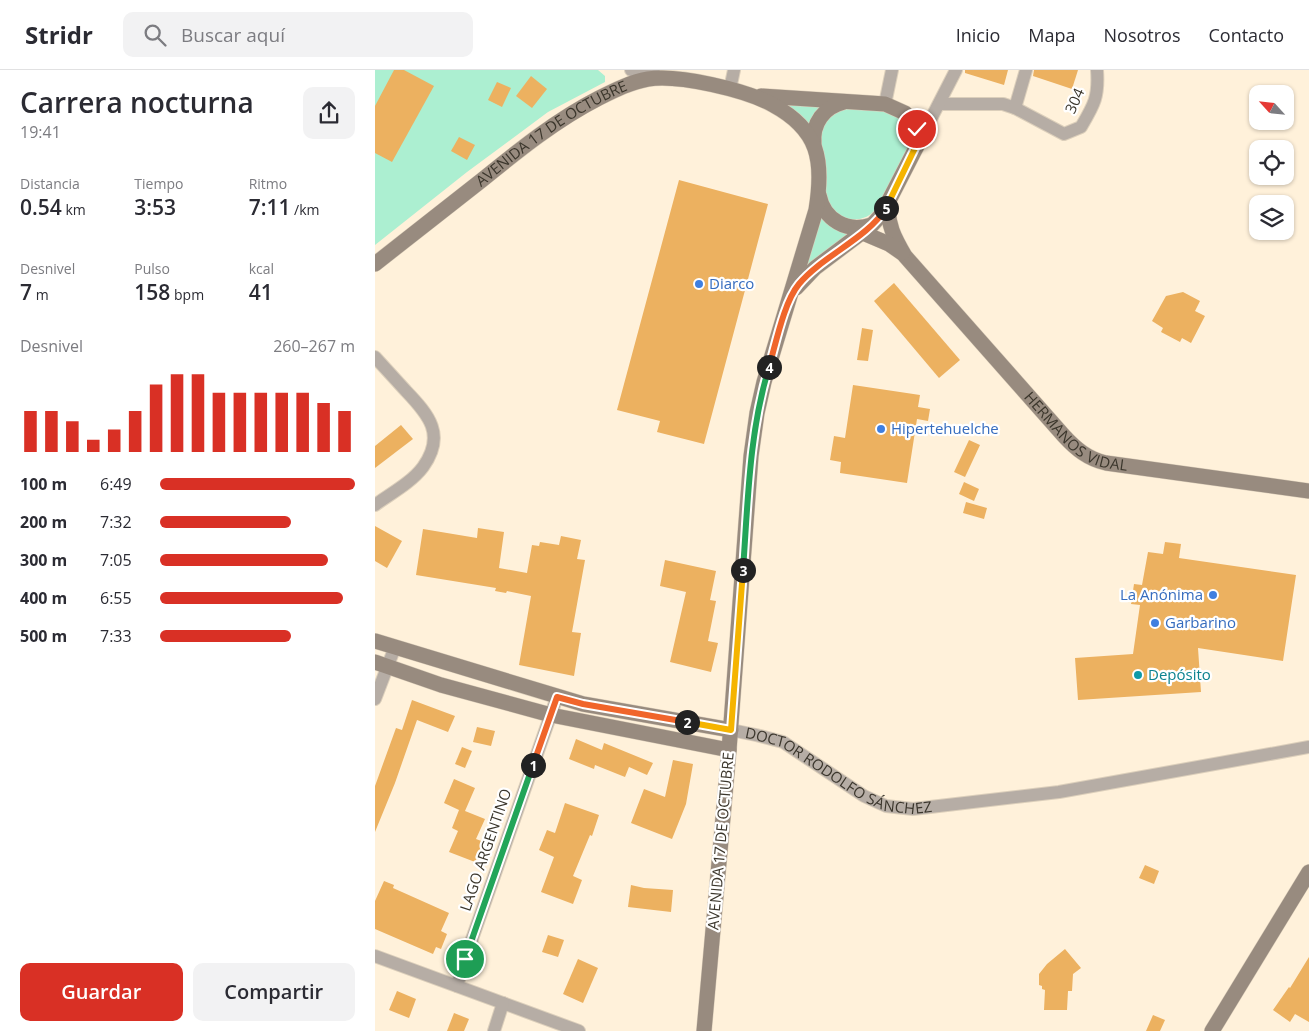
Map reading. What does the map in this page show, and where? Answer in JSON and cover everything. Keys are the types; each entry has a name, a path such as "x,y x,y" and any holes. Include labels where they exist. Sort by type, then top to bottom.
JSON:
{"main road":[{"name":"AVENIDA 17 DE OCTUBRE","path":"375,264 531,140 571,114 612,91 648,79 668,78 729,89 755,96 885,104 899,110 909,117 917,129 917,144 889,202 882,214 862,228 807,275 791,296"},
{"name":"AVENIDA 17 DE OCTUBRE","path":"704,1031 731,730 754,429 764,382 812,226 819,191 819,168 811,138 801,124 786,112 755,96"},
{"path":"814,148 813,132 821,115 832,106 846,102"},
{"path":"819,191 825,212 837,222 862,228"},
{"name":"HERMANOS VIDAL","path":"889,202 890,226 905,256"},
{"name":"HERMANOS VIDAL","path":"862,228 905,256 1068,440 1088,457 1106,463 1309,491"},
{"name":"DOCTOR RODOLFO SÁNCHEZ","path":"375,641 583,704 731,730"},
{"name":"DOCTOR RODOLFO SÁNCHEZ","path":"381,664 441,685 551,715 729,750"},
{"path":"1212,1031 1309,872"}],"street":[{"path":"631,70 668,78"},
{"path":"729,89 734,70"},
{"path":"885,104 892,70"},
{"path":"917,144 956,70"},
{"path":"939,104 1003,104 1015,108 1026,70"},
{"name":"304","path":"1015,108 1064,134 1081,128 1098,92 1097,70"},
{"path":"375,357 425,411 433,426 434,441 422,468 412,478 375,505"},
{"path":"375,699 381,664 395,647"},
{"name":"LAGO ARGENTINO","path":"457,986 557,697"},
{"name":"DOCTOR RODOLFO SÁNCHEZ","path":"731,730 783,742 864,796 886,806 913,809 1059,792 1309,747"},
{"path":"375,956 579,1031"},
{"path":"494,1031 503,1003"}],"green space":[{"path":"375,70 598,70 605,76 605,82 548,112 467,172 375,245"},
{"path":"789,105 822,105 809,125"},
{"path":"844,109 871,109 888,112 900,120 909,131 910,144 878,208 863,218 847,218 833,210 824,194 822,185 820,132 829,118"},
{"path":"820,216 848,233 807,270 803,265"}],"building":[{"path":"394,70 404,70 434,86 392,162 375,153 375,106"},
{"path":"965,70 1008,70 1004,85 965,73"},
{"path":"1034,70 1078,70 1072,89 1033,76"},
{"path":"531,76 547,89 532,108 516,96"},
{"path":"497,82 511,88 502,107 488,100"},
{"path":"459,137 475,145 467,160 451,151"},
{"name":"Diarco","path":"679,180 768,204 704,444 657,432 660,421 617,410"},
{"path":"894,283 960,360 939,378 874,301"},
{"path":"1183,292 1200,301 1195,311 1205,316 1191,343 1182,338 1180,342 1161,332 1163,328 1152,321 1166,296"},
{"path":"862,328 873,330 868,361 857,360"},
{"name":"Hipertehuelche","path":"853,385 920,395 918,407 930,409 928,421 917,419 907,483 840,473 841,462 830,460 834,436 845,438"},
{"path":"401,425 413,439 375,468 375,446"},
{"path":"969,440 980,445 965,477 954,472"},
{"path":"964,482 979,489 974,501 959,494"},
{"path":"966,502 987,508 984,519 963,513"},
{"path":"375,526 402,541 387,568 375,561"},
{"path":"478,528 504,532 499,568 527,573 532,545 539,546 540,542 559,545 561,536 581,540 577,559 585,560 572,632 581,633 574,676 519,665 531,596 507,591 506,593 495,591 496,588 416,575 423,529 477,538"},
{"name":"La Anónima","path":"1165,542 1181,544 1179,558 1296,575 1283,661 1198,648 1201,692 1078,700 1075,658 1133,654 1140,605 1131,604 1134,584 1142,585 1148,552 1163,554"},
{"path":"665,560 716,571 710,600 716,601 708,641 718,643 711,672 670,662 686,592 660,586"},
{"path":"412,700 455,716 448,732 417,720 395,783 375,832 375,786 396,728 402,730"},
{"path":"477,727 495,731 491,746 473,742"},
{"path":"576,739 602,750 604,743 653,763 647,775 629,767 625,777 595,765 594,769 569,759"},
{"path":"462,747 472,751 465,768 455,764"},
{"path":"673,760 693,764 686,804 672,839 631,823 644,789 665,797"},
{"path":"454,779 475,788 465,811 485,819 476,839 484,842 475,862 449,852 458,831 452,828 459,810 444,803"},
{"path":"565,803 599,815 592,836 590,835 573,876 582,880 573,904 541,892 554,857 539,850 547,830 555,833"},
{"path":"1145,865 1159,871 1154,884 1139,878"},
{"path":"384,881 394,885 393,888 449,913 441,931 447,934 441,949 436,947 433,954 375,929 375,901"},
{"path":"631,885 673,890 671,912 628,907"},
{"path":"548,935 564,940 558,957 542,952"},
{"path":"1065,949 1081,968 1073,974 1072,991 1068,991 1067,1010 1044,1010 1045,990 1039,985 1039,974 1047,964"},
{"path":"1309,957 1309,1022 1295,1014 1290,1022 1273,1010 1290,988"},
{"path":"578,959 598,968 583,1003 563,994"},
{"path":"397,991 416,999 409,1018 389,1010"},
{"path":"454,1013 469,1019 464,1031 447,1031"},
{"path":"1153,1015 1165,1020 1160,1031 1146,1031"}],"place":[{"name":"Diarco","path":"699,284"},
{"name":"Hipertehuelche","path":"881,429"},
{"name":"La Anónima","path":"1213,595"},
{"name":"Garbarino","path":"1155,623"},
{"name":"Depósito","path":"1138,675"}],"route":[{"path":"465,959 557,697 583,704 731,730 750,468 754,429 764,382 791,296 807,275 882,214 917,144 917,129"}]}
